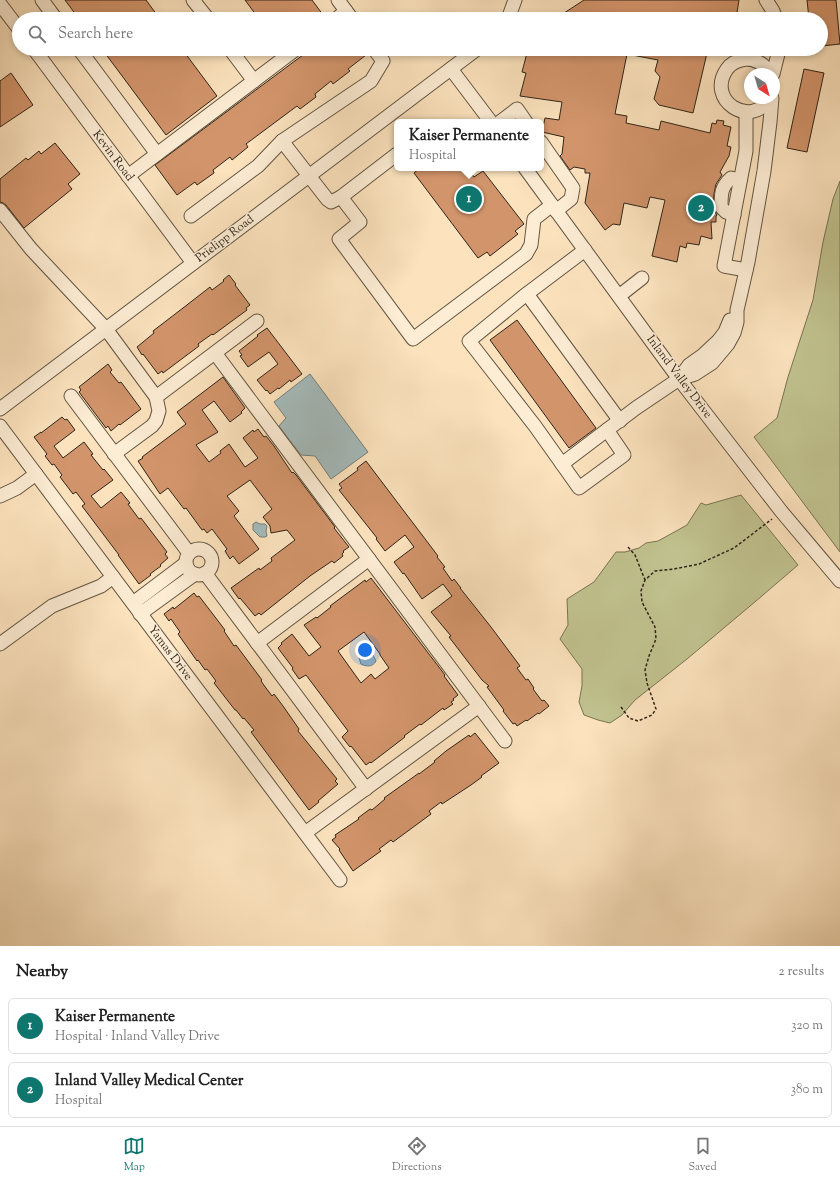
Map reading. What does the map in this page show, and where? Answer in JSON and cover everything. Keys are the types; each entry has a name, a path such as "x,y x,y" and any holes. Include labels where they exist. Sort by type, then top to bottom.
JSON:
{"street":[{"path":"42,0 51,12"},
{"path":"193,0 202,12"},
{"path":"338,0 343,12"},
{"path":"511,12 515,0"},
{"path":"766,0 773,12"},
{"path":"0,4 12,20"},
{"name":"Kevin Road","path":"39,56 193,263"},
{"path":"84,56 157,154"},
{"path":"235,56 254,80"},
{"path":"128,176 287,56"},
{"path":"191,216 258,166 282,142 371,82 383,61 379,56"},
{"name":"Prielipp Road","path":"0,409 468,56"},
{"path":"774,68 777,56"},
{"path":"766,104 762,108 754,111 746,112 737,110 724,99 721,82 729,67 744,59 761,63 768,68"},
{"path":"451,69 489,119"},
{"path":"562,464 620,420 680,379 689,365 703,355 725,332 737,310 746,270 768,143 771,104"},
{"path":"504,119 517,109 524,119"},
{"path":"746,112 746,151 724,266 746,270"},
{"path":"282,142 308,177 327,199 332,202 341,197 394,156"},
{"path":"341,197 360,222 339,239 413,339 526,254 531,245 534,219 572,198 574,188 544,146"},
{"name":"Inland Valley Drive","path":"527,171 680,379 781,512 840,581"},
{"path":"734,215 726,212 721,207 721,197 724,184 731,178 740,180"},
{"path":"737,196 759,201"},
{"path":"0,210 31,249 106,329 156,397 158,411 156,421 152,426 114,454"},
{"path":"585,250 469,340 535,426 579,488 624,455 607,430"},
{"path":"619,296 642,278"},
{"path":"527,294 620,420"},
{"path":"156,397 257,321"},
{"path":"215,353 505,741"},
{"path":"70,396 114,454 188,558 188,569 200,574 257,643 366,789"},
{"name":"Yamas Drive","path":"0,426 340,880"},
{"path":"0,496 17,488 36,474"},
{"path":"201,549 208,553 211,557 210,569 136,608 188,558 192,551 201,549"},
{"path":"257,643 369,559"},
{"path":"0,644 52,606 101,586 113,577"},
{"path":"305,833 479,706"}],"path":[{"path":"620,707 629,718 638,721 652,715 656,709 647,683 645,670 656,639 655,628 642,602 641,591 645,580 655,571 699,564 734,548 781,512"},
{"path":"628,547 635,556 645,580"}],"green space":[{"path":"840,181 840,552 754,437 777,418 788,377 813,300 823,242 833,199"},
{"path":"741,495 798,565 687,659 635,700 622,715 610,723 584,715 579,702 582,686 582,669 560,639 568,625 567,599 594,582 616,552 625,552 639,548 646,543 658,541 687,525 701,503 706,505"}],"water":[{"path":"310,374 368,452 331,479 315,456 301,455 279,426 286,418 274,402"},
{"path":"256,522 267,526 267,536 260,537 253,530 253,524"},
{"path":"368,653 373,655 376,661 370,666 365,666 361,664 359,658 361,654"}],"building":[{"path":"65,0 146,0 155,12 74,12"},
{"path":"245,0 312,0 321,12 254,12"},
{"path":"584,0 739,0 737,12 566,12"},
{"path":"807,0 836,0 840,44 828,45 828,12 808,12"},
{"path":"107,56 187,56 217,96 166,135"},
{"path":"302,56 365,56 348,69 350,71 333,84 331,81 315,94 316,97 300,109 297,106 246,144 248,147 232,160 230,157 213,170 214,173 197,185 195,182 177,195 155,165"},
{"path":"526,56 627,56 615,114 627,116 626,123 659,130 661,121 710,133 712,123 716,124 717,120 724,121 723,125 731,127 727,146 731,147 729,156 720,172 722,175 716,184 714,193 713,207 717,215 716,222 711,222 712,239 701,236 699,245 687,243 686,248 680,246 677,262 652,256 665,200 650,197 647,208 624,203 620,225 613,224 605,230 585,203 590,173 585,173 585,169 574,167 570,170 560,156 562,154 564,137 544,132 545,118 559,120 562,102 520,96 526,73 522,72"},
{"path":"637,56 706,56 693,113 659,105 654,99 660,77 655,71 658,60"},
{"path":"804,69 824,73 807,152 787,148"},
{"path":"11,73 33,105 0,127 0,81"},
{"path":"55,143 80,174 68,184 72,189 24,228 6,205 0,202 0,179 26,158 28,160 39,151 41,154"},
{"path":"416,171 469,171 474,177 483,171 524,224 515,231 518,234 490,256 487,252 478,258 414,173"},
{"path":"229,275 250,305 246,308 247,310 198,344 199,346 163,373 162,371 158,374 137,347 154,333 153,331 210,287 212,290"},
{"path":"517,320 596,428 569,448 490,340"},
{"path":"267,328 302,374 291,382 290,380 270,394 257,380 278,364 269,352 248,367 240,356 242,355 239,351"},
{"path":"108,364 112,370 110,372 119,383 121,382 141,409 111,431 108,426 106,428 79,392 81,390 79,387"},
{"path":"223,377 245,408 241,412 242,413 230,422 214,401 202,410 218,432 196,445 209,462 221,453 220,451 229,444 245,467 258,458 243,438 253,430 254,432 258,429 274,446 292,473 293,472 296,475 349,547 343,551 343,556 334,563 332,561 310,576 261,615 259,613 255,616 231,588 259,568 260,570 272,561 271,558 295,540 287,530 271,533 270,526 263,517 272,509 250,480 227,496 239,511 234,516 259,549 239,564 233,556 230,559 225,551 227,549 212,529 207,533 204,529 202,530 186,508 184,509 168,488 160,494 138,461 186,424 177,412"},
{"path":"62,417 65,420 67,419 75,430 54,446 63,458 84,442 93,454 91,455 113,480 91,496 101,508 121,492 130,503 128,504 139,519 141,518 167,552 165,554 168,558 160,565 161,566 139,584 82,506 85,504 76,492 73,494 60,477 62,475 54,464 52,465 45,456 47,454 34,437"},
{"path":"366,461 438,556 437,557 445,567 443,568 452,581 454,579 520,666 517,668 526,680 528,679 542,701 544,700 549,706 539,714 538,713 517,726 515,723 513,724 487,687 489,686 482,680 449,637 451,636 431,612 452,596 443,584 422,599 404,573 403,574 394,562 414,547 405,535 385,551 376,539 377,538 339,490 342,488 339,484 358,470 357,468"},
{"path":"371,578 445,675 444,676 458,695 451,702 453,704 444,710 443,708 421,725 420,724 371,763 370,762 366,765 342,737 348,731 306,675 299,679 292,669 293,668 278,648 282,644 281,643 292,634 309,656 321,647 304,625 316,617 317,618 331,607 330,606 365,580 366,582","holes":["364,632 389,668 375,679 371,674 361,683 338,651"]},
{"path":"194,593 197,597 199,596 225,630 224,631 234,646 236,645 262,680 261,681 272,696 274,694 283,706 299,729 298,731 337,779 335,781 338,784 309,810 251,732 254,730 235,710 214,683 216,681 207,669 205,670 198,660 197,661 178,634 180,632 171,619 169,621 164,614 173,607 174,609"},
{"path":"475,733 499,763 471,785 442,804 441,802 429,811 431,814 393,842 391,840 379,849 381,851 353,871 339,850 340,849 332,840 336,837 335,835 359,819 358,818 370,809 372,810 385,799 384,798 435,762 434,761 446,751 469,735 470,737"}],"place":[{"name":"Kaiser Permanente","path":"469,199"},
{"name":"Inland Valley Medical Center","path":"701,208"}]}
